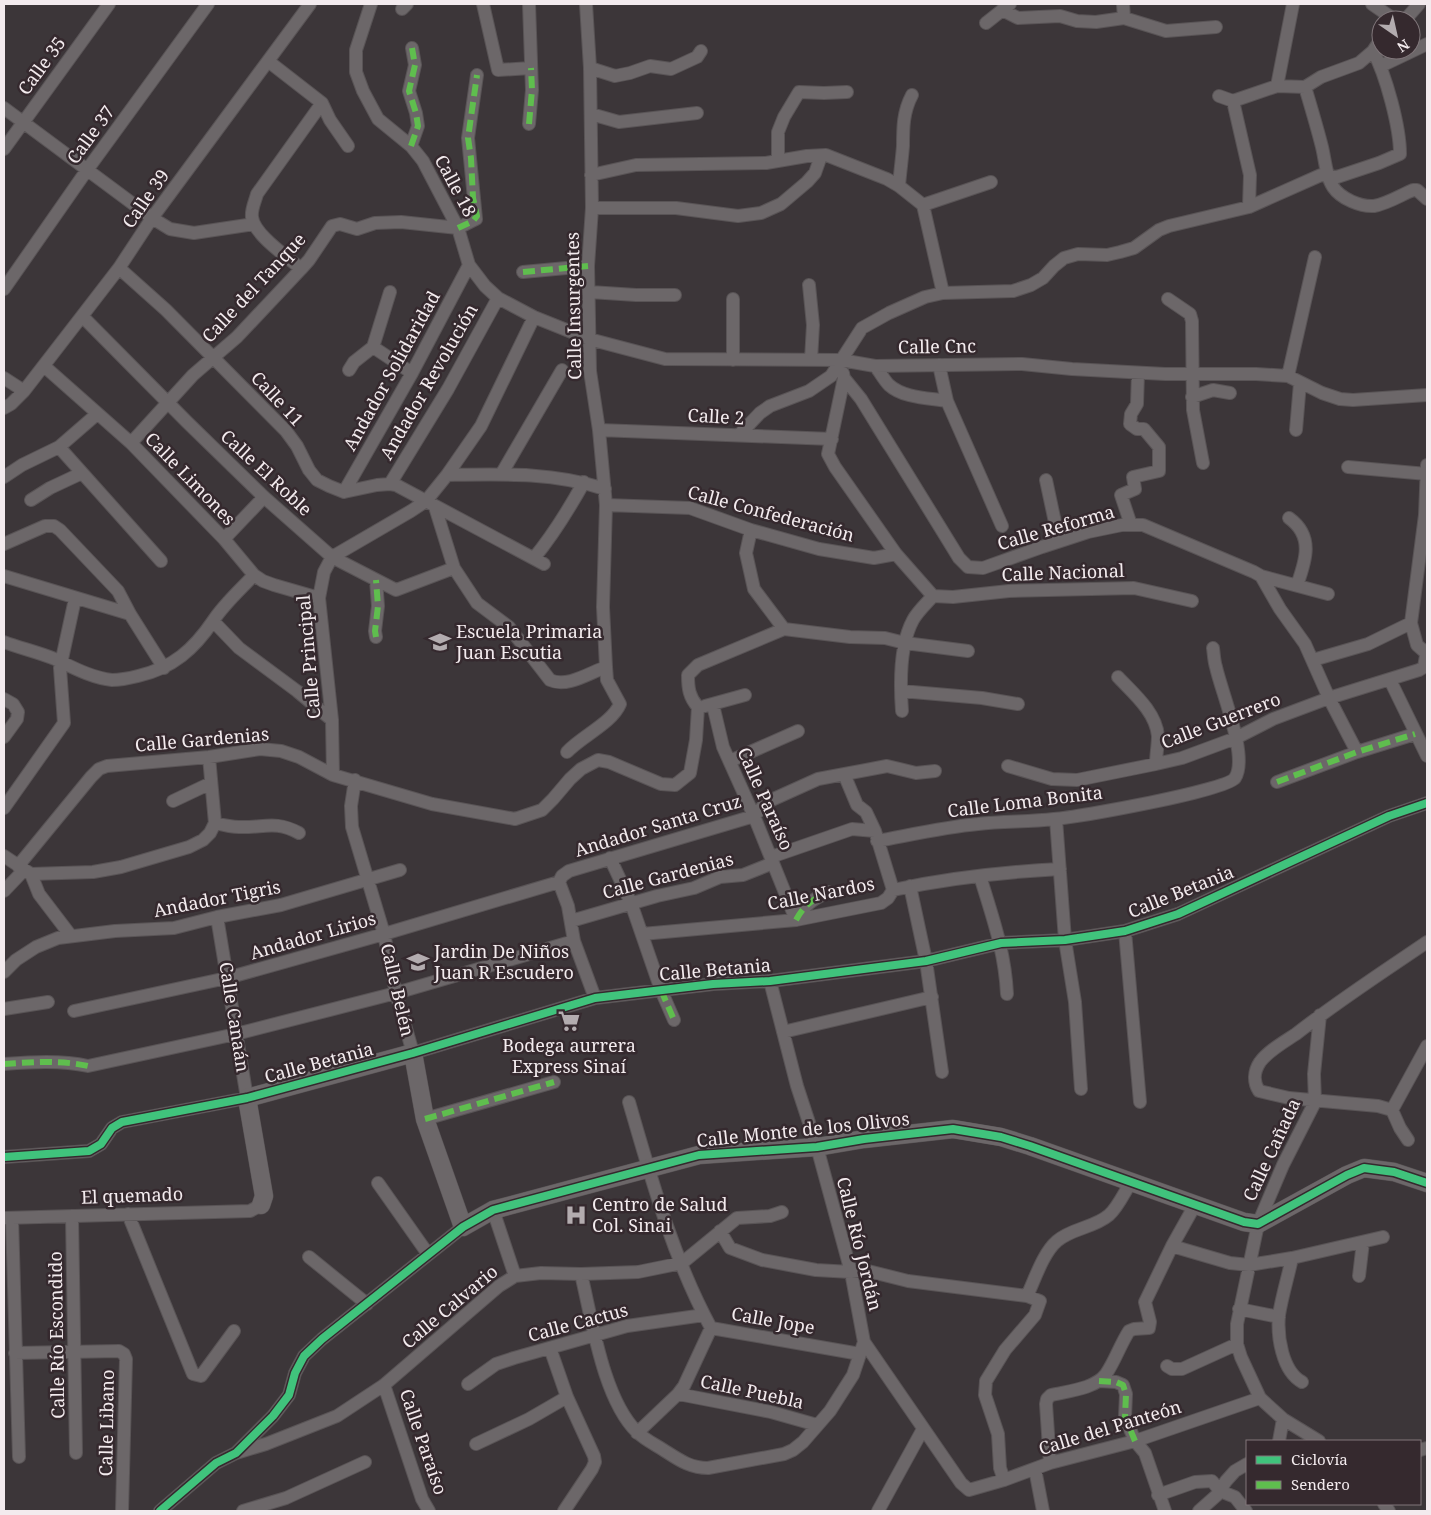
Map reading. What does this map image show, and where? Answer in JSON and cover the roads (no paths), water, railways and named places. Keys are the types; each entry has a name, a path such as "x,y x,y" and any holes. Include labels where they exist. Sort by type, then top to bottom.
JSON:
{"street":[{"name":"Calle 35","path":"4,149 109,4"},
{"name":"Calle 37","path":"4,289 87,170 208,4"},
{"name":"Calle 39","path":"4,408 24,391 119,268 152,218 310,4"},
{"name":"Calle 18","path":"372,4 356,50 356,72 363,91 378,119 411,146 423,161 458,228 469,265 485,286 498,298 534,317 589,339"},
{"path":"484,4 498,70 531,68"},
{"path":"529,4 532,90 529,124"},
{"name":"Calle Insurgentes","path":"566,752 613,716 620,704 607,680 603,607 606,505 600,430 590,371 590,292 588,266 592,208 591,114 586,4"},
{"path":"1123,4 1124,18"},
{"path":"1278,86 1293,4"},
{"path":"986,23 1006,7 1018,18 1060,16 1077,21 1096,22 1124,18 1166,31 1216,27"},
{"path":"1381,66 1427,44"},
{"path":"411,146 418,126 409,91 414,65 412,48"},
{"path":"590,68 615,76 650,66 671,69 697,57 701,51"},
{"path":"1219,96 1233,101 1278,86 1305,88 1321,77 1359,63 1371,53"},
{"path":"739,435 760,413 770,406 809,391 831,376 862,328 889,313 925,297 942,293 1013,291 1031,285 1043,278 1064,258 1078,254 1107,255 1134,248 1159,230 1169,226 1248,207 1321,176 1336,176 1400,154 1400,140 1378,60"},
{"path":"268,61 322,104 330,120 348,146"},
{"path":"458,228 474,221 477,216 473,198 468,138 477,76"},
{"path":"1305,88 1315,117 1329,176 1333,187 1338,192 1366,206 1377,206 1413,190 1416,190 1427,200"},
{"path":"778,160 778,132 784,117 799,92 847,92"},
{"path":"899,186 903,126 907,105 912,95"},
{"path":"1233,101 1250,175 1248,207"},
{"path":"301,269 261,234 254,224 252,209 258,194 322,104"},
{"path":"4,108 152,218 170,229 194,233 254,224"},
{"path":"591,114 619,122 697,113"},
{"path":"592,208 676,208 738,216 760,213 781,204 807,182 815,173 821,156"},
{"path":"591,175 636,165 766,163 778,160 826,156 887,179 923,205 942,293"},
{"path":"923,205 991,182"},
{"name":"Calle del Tanque","path":"130,443 193,375 237,337 301,269 332,226 340,224 357,229 375,223 401,222 458,228"},
{"path":"1315,257 1288,376 1300,383 1340,399 1353,400 1427,395"},
{"name":"Andador Solidaridad","path":"344,492 412,373 469,265"},
{"path":"522,272 588,266"},
{"name":"Calle 11","path":"119,268 166,310 286,431 317,480 344,492"},
{"path":"809,285 812,325 811,360"},
{"path":"349,370 354,362 373,347 390,292"},
{"path":"590,292 675,295"},
{"name":"Andador Revolución","path":"390,484 448,389 498,298"},
{"path":"732,360 733,299"},
{"path":"1168,299 1190,314 1192,321 1192,397 1203,463"},
{"name":"Calle El Roble","path":"82,316 264,497 332,557 396,590 454,568"},
{"path":"332,557 412,512 430,504 480,426 534,317"},
{"name":"Calle Cnc","path":"589,339 665,359 841,360 875,366 1022,364 1138,373 1288,376"},
{"path":"373,347 412,373"},
{"path":"841,360 844,378 828,454 834,467 896,554 934,596 914,618 905,643 901,691 902,711"},
{"path":"939,365 947,401 1002,526"},
{"name":"Calle Limones","path":"44,366 130,443 224,539 254,575 262,581 319,598"},
{"path":"875,366 888,384 895,390 904,394 947,401"},
{"path":"502,474 562,370"},
{"path":"1131,525 1121,495 1135,489 1133,476 1159,471 1159,447 1144,430 1137,430 1130,424 1131,414 1137,404 1138,373"},
{"path":"4,378 24,391"},
{"name":"Calle Reforma","path":"844,378 861,399 959,558 968,567 983,568 1088,532 1122,525 1143,525 1260,576 1328,594"},
{"path":"1296,430 1300,383"},
{"path":"1192,397 1213,390 1230,393"},
{"path":"4,477 22,465 59,447 97,414"},
{"name":"Calle 2","path":"600,430 832,439"},
{"path":"59,447 161,561"},
{"path":"1427,465 1426,515 1411,623 1417,645 1427,652"},
{"path":"1348,467 1427,474"},
{"path":"31,500 50,488 82,473"},
{"path":"447,476 502,474 564,478 605,489"},
{"path":"1046,480 1059,541"},
{"path":"344,492 390,484 396,485 539,561 584,482"},
{"path":"224,539 264,497"},
{"path":"430,504 454,568 477,603 509,627 550,680 556,683 564,683 606,667"},
{"name":"Calle Confederación","path":"606,505 690,508 751,530 819,549 874,558 896,554"},
{"path":"1289,518 1303,532 1305,543 1306,555 1297,585"},
{"path":"4,544 45,526 54,526 60,530 118,591 164,668"},
{"path":"751,530 746,553 754,589 784,629"},
{"name":"Calle Principal","path":"332,557 324,572 319,598 332,720 333,775"},
{"path":"4,642 96,676 112,680 142,675 164,668 181,657 202,638 213,621 254,575"},
{"path":"4,576 75,599 130,614"},
{"path":"1260,576 1280,609 1305,644 1329,698 1357,752"},
{"path":"376,580 378,606 376,637"},
{"name":"Calle Nacional","path":"934,596 953,597 1009,591 1134,588 1192,601"},
{"path":"4,808 64,723 60,668 75,599"},
{"path":"213,621 238,648 297,691 332,720"},
{"path":"1313,660 1368,644 1411,623"},
{"path":"745,695 713,705 698,707 691,699 688,688 688,675 698,665 784,629 850,637 885,638 905,643 968,651"},
{"path":"1212,648 1236,738"},
{"name":"Calle Guerrero","path":"1008,766 1052,779 1078,780 1182,758 1236,738 1273,719 1329,698 1419,670 1424,667 1427,652"},
{"path":"1118,677 1148,711 1154,721 1158,735 1156,764"},
{"path":"1390,680 1427,756"},
{"path":"901,691 982,698 1018,704"},
{"path":"4,699 13,704 18,712 17,719 4,737"},
{"name":"Calle Paraíso","path":"713,705 723,747 754,816 796,920"},
{"name":"Calle Gardenias","path":"4,891 24,870 90,776 107,766 209,757 260,749 281,751 299,757 333,775 432,804 515,819 542,810 570,778 581,769 598,760 609,762 661,784 675,785 690,773 696,740 698,707"},
{"path":"730,761 798,731"},
{"path":"1277,782 1357,752 1415,734"},
{"name":"Calle Loma Bonita","path":"876,836 977,824 1056,819 1198,793 1228,783 1234,779 1237,772 1238,748 1236,738"},
{"path":"24,870 93,872 121,867 189,847 207,837 214,828 215,823 209,757"},
{"name":"Andador Santa Cruz","path":"560,879 569,871 754,816 767,802 818,779 887,766 916,773 935,771"},
{"path":"844,774 857,805 866,812 876,836 893,890"},
{"name":"Calle Belén","path":"355,780 351,806 352,827 384,934 396,993 413,1053 425,1119 463,1227"},
{"path":"173,800 211,783"},
{"name":"Calle Betania","path":"4,1157 89,1150 101,1144 112,1128 122,1122 247,1098 413,1053 595,998 713,984 770,981 926,961 1001,943 1065,940 1125,931 1178,914 1388,816 1427,803"},
{"path":"1056,819 1065,940 1075,1002 1080,1089"},
{"path":"215,823 240,827 287,826 299,833"},
{"name":"Calle Gardenias","path":"571,921 631,903 694,888 720,877 743,876 772,860 852,829 876,836"},
{"path":"4,856 24,870 39,894 71,936"},
{"path":"610,858 631,903 661,990 674,1020"},
{"name":"Calle Nardos","path":"642,934 796,920 881,903 888,898 893,890 910,886 1008,872 1060,869"},
{"name":"Andador Tigris","path":"4,972 16,960 36,946 58,938 115,931 174,928 281,905 400,870"},
{"path":"980,876 1001,943 1006,968 1007,994"},
{"path":"560,879 568,906 574,941 595,998"},
{"name":"Andador Lirios","path":"74,1011 227,978 384,934 560,879"},
{"path":"910,886 926,961 942,1072"},
{"path":"796,920 803,907 828,892"},
{"name":"Calle Canaán","path":"216,918 264,1196 261,1205"},
{"path":"1125,931 1140,1102"},
{"path":"4,1064 31,1062 88,1066 236,1034 396,993 574,941"},
{"path":"1392,1110 1378,1106 1350,1103 1315,1102 1259,1091 1255,1079 1256,1069 1264,1058 1320,1015 1427,942"},
{"name":"Calle Río Jordán","path":"770,981 797,1086 817,1147 851,1272 862,1348 968,1490"},
{"path":"783,1032 932,997"},
{"path":"4,1010 48,1002"},
{"name":"Calle Cañada","path":"1317,1440 1283,1420 1260,1398 1237,1344 1239,1309 1258,1224 1283,1165 1315,1102 1314,1074 1320,1015"},
{"path":"1392,1110 1427,1046"},
{"path":"425,1119 554,1082"},
{"name":"Calle Jope","path":"629,1102 648,1170 682,1263 711,1328 862,1348"},
{"path":"1392,1110 1408,1140"},
{"name":"Calle Monte de los Olivos","path":"160,1511 216,1463 236,1453 273,1416 289,1395 295,1373 304,1356 463,1227 493,1210 699,1155 817,1147 864,1138 952,1129 1001,1136 1244,1222 1258,1224"},
{"path":"1258,1224 1347,1175 1364,1168 1394,1172 1427,1183"},
{"path":"1027,1296 1046,1254 1056,1242 1066,1235 1110,1215 1131,1182"},
{"path":"378,1183 428,1254"},
{"name":"El quemado","path":"8,1218 250,1210 261,1205"},
{"path":"1050,1463 1047,1399 1051,1395 1088,1386 1099,1381 1106,1374 1129,1331 1149,1328 1145,1302 1172,1246 1195,1205"},
{"path":"493,1210 514,1276"},
{"name":"Calle Calvario","path":"236,1453 266,1444 337,1416 384,1385 499,1286 514,1276 541,1273 638,1272 682,1263 737,1218 770,1216 782,1212"},
{"path":"128,1214 193,1374 201,1376 234,1331"},
{"name":"Calle Río Escondido","path":"72,1216 76,1453"},
{"path":"8,1218 18,1457"},
{"path":"720,1231 730,1248 762,1260 816,1270 851,1272 864,1270 908,1281 1027,1296 1040,1301 1035,1315 1006,1350 986,1381 985,1395 998,1434 1000,1468 1004,1480"},
{"path":"1172,1246 1230,1263 1249,1264 1292,1258 1383,1237"},
{"path":"1359,1276 1363,1242"},
{"path":"309,1257 367,1304"},
{"path":"1292,1258 1279,1317 1281,1345 1286,1365 1294,1377 1302,1382"},
{"path":"581,1274 604,1372 620,1410 637,1433 686,1465 708,1468 784,1454 793,1450 830,1411 853,1375 862,1348"},
{"path":"1239,1309 1279,1317"},
{"name":"Calle Cactus","path":"468,1384 496,1364 550,1348 627,1326 704,1315"},
{"name":"Calle Puebla","path":"637,1433 684,1386 711,1328"},
{"path":"1167,1366 1172,1369 1182,1369 1237,1344"},
{"path":"550,1348 567,1397 595,1462 564,1511"},
{"name":"Calle Libano","path":"15,1353 119,1352 124,1354 126,1359 122,1511"},
{"path":"1099,1381 1116,1382 1124,1385 1126,1394 1125,1418 1135,1441 1145,1453 1165,1511"},
{"name":"Calle Paraíso","path":"384,1385 422,1499 429,1511"},
{"name":"Calle Puebla","path":"678,1394 771,1412 818,1425"},
{"path":"476,1444 529,1419 567,1397"},
{"name":"Calle del Panteón","path":"968,1490 1035,1470 1050,1463 1135,1441 1260,1398"},
{"path":"1279,1440 1283,1420"},
{"path":"878,1511 923,1429"},
{"path":"243,1511 286,1498 365,1462"},
{"path":"1199,1511 1220,1491 1226,1480 1246,1465"},
{"path":"1035,1470 1043,1511"},
{"path":"1158,1495 1195,1482 1212,1481 1220,1491 1235,1497 1246,1511"}],"place":[{"name":"Escuela Primaria Juan Escutia","path":"440,642"},
{"name":"Jardin De Niños Juan R Escudero","path":"418,962"},
{"name":"Bodega aurrera Express Sinaí","path":"569,1021"},
{"name":"Centro de Salud Col. Sinai","path":"576,1215"}]}
